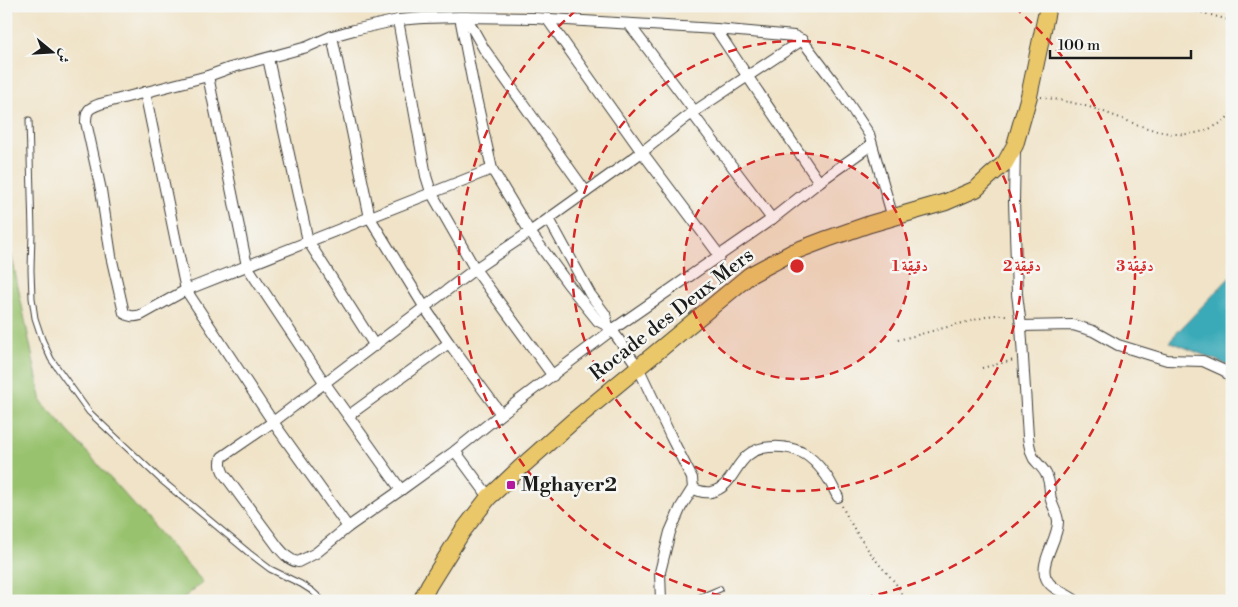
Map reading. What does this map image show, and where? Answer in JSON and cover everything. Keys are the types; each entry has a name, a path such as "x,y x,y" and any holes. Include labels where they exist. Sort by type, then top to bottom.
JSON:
{"highway":[{"name":"Rocade des Deux Mers","path":"421,601 462,532 490,498 519,469 638,367 750,275 793,252 870,224 946,202 976,188 1005,163 1015,145 1029,96 1048,6"}],"street":[{"path":"463,17 474,89 492,169 530,232 568,284 598,321 610,328"},
{"path":"463,17 586,192"},
{"path":"492,169 186,290 134,317 124,313 118,289 86,115 88,110 94,106 208,76 307,47 332,36 398,20 463,17 534,18 716,29 794,36 802,40 821,64 869,134 893,218"},
{"path":"398,20 426,176 431,192 475,269 553,376"},
{"path":"548,20 642,152 720,256"},
{"path":"629,24 772,219"},
{"path":"716,29 819,182"},
{"path":"332,36 370,218 424,308 501,414"},
{"path":"802,40 694,112 549,219 475,269 273,422 222,457 220,462 224,474 286,556 292,561 298,562 316,553 348,526 455,451 553,376 610,328 720,256 871,145"},
{"path":"268,58 308,241 375,346"},
{"path":"208,76 246,266 324,382 401,490"},
{"path":"145,92 186,290 273,422 348,526"},
{"path":"1015,145 1014,201 1017,294 1024,357 1026,419 1030,450 1049,480 1050,498 1057,513 1058,522 1057,532 1045,567 1045,575 1052,586 1076,601"},
{"path":"549,219 590,294 606,314 610,328 638,367 692,478 693,488 681,507 670,532 660,572 661,601"},
{"path":"1021,326 1073,325 1093,332 1118,345 1167,360 1203,361 1225,371 1232,379"},
{"path":"348,416 449,343"},
{"path":"693,488 699,492 716,491 729,481 741,462 749,454 775,446 803,453 814,461 826,475 838,497"},
{"path":"455,451 490,498"}],"lane":[{"path":"29,120 32,298 42,339 52,359 89,412 160,479 270,569 301,584 323,601"},
{"path":"691,601 720,589"}],"path":[{"path":"1157,6 1204,13 1232,21"},
{"path":"1029,96 1074,103 1100,110 1156,131 1184,135 1204,132 1220,124 1231,114"},
{"path":"898,340 993,315 1009,316 1019,313"},
{"path":"982,368 1024,357"},
{"path":"838,497 851,525 876,561 901,591 903,601"}],"green space":[{"path":"6,6 14,6 6,61"},
{"path":"6,239 11,253 42,402 203,582 180,601 6,601"}],"water":[{"path":"1232,275 1232,369 1228,365 1169,341"}],"place":[{"name":"Mghayer2","path":"511,485"}]}
